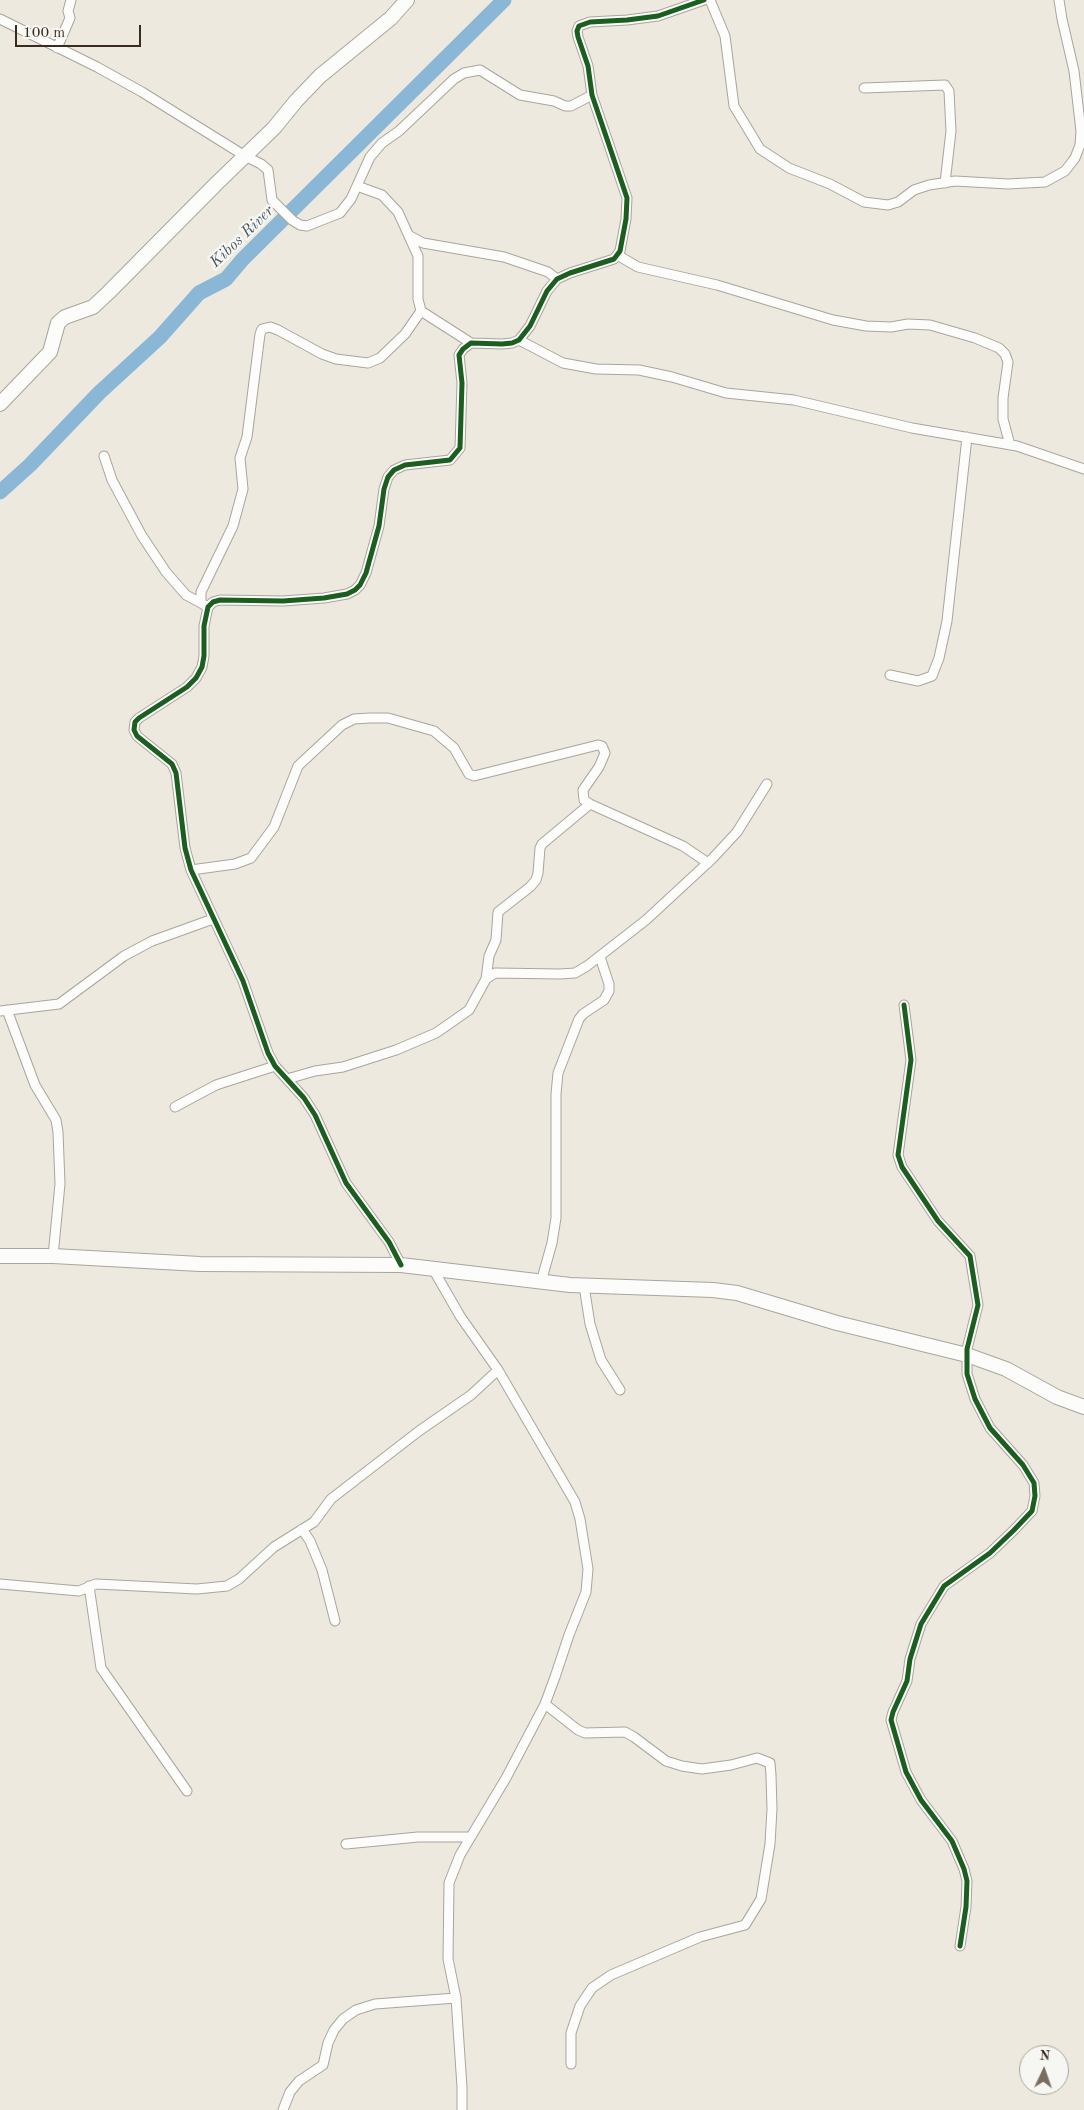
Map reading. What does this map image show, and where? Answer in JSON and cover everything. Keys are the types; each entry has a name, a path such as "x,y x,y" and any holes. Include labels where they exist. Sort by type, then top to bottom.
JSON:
{"main road":[{"path":"0,404 50,352 58,323 65,317 92,306 108,293 274,128 320,76 391,18 407,0"},
{"path":"0,1256 53,1256 209,1264 402,1265 584,1286 679,1288 737,1293 837,1323 967,1355 1006,1368 1056,1397 1084,1407"}],"street":[{"path":"57,48 70,18 68,11 71,0"},
{"path":"104,456 112,480 142,536 166,572 186,594 204,605 220,600 283,601 324,598 346,594 355,590 366,573 379,526 388,478 394,470 405,465 450,460 460,448 462,401 459,355 463,349 471,344 502,344 518,340 530,326 547,291 557,279 570,272 619,256 628,206 627,198 592,95 588,66 577,31 579,26 590,22 658,16 704,0"},
{"path":"710,0 725,36 730,60 731,94 734,106 760,149 789,168 830,184 864,202 878,205 898,202 914,190 945,183 1008,184 1044,182 1064,171 1075,158 1080,145 1081,131 1074,71 1059,0"},
{"path":"0,19 97,67 261,164 268,170 272,200 292,220 307,226 340,213 351,199 370,158 382,143 398,131 454,79 464,73 480,70 520,94 554,101 565,106 571,106 592,95"},
{"path":"864,88 945,85 949,91 951,131 945,183"},
{"path":"357,186 382,195 398,212 418,256 418,299 421,311 471,344"},
{"path":"410,236 423,242 504,258 548,272 557,279"},
{"path":"619,256 638,267 717,285 833,320 866,326 930,325 975,338 999,348 1005,354 1008,362 1002,398 1003,419 1010,445"},
{"path":"402,1265 389,1242 346,1183 315,1115 304,1098 276,1066 265,1045 243,981 191,870 185,848 176,773 172,764 136,736 134,726 139,718 187,687 196,678 202,667 204,656 204,605 201,592 233,526 243,489 240,458 247,437 262,329 278,330 322,354 336,359 368,363 380,358 405,334 421,311"},
{"path":"518,340 563,363 596,369 639,370 726,392 794,400 912,428 1010,445 1084,469"},
{"path":"890,674 918,680 932,676 939,658 948,621 967,437"},
{"path":"191,870 234,864 251,858 274,828 298,766 342,725 354,719 388,718 434,730 454,748 469,774 474,776 598,745 602,746 605,753 599,767 583,790 583,796 590,804 683,846 708,863"},
{"path":"486,979 495,973 560,974 575,972 600,957 646,920 708,863 737,832 766,784"},
{"path":"287,1079 315,1071 343,1067 396,1050 436,1033 469,1010 486,979 489,956 496,940 498,912 536,880 542,844 590,804"},
{"path":"53,1256 60,1184 56,1120 35,1085 4,1011 59,1004 124,956 152,941 213,919"},
{"path":"541,1282 552,1243 556,1218 556,1094 558,1073 579,1019 583,1014 604,1000 609,991 610,984 600,957"},
{"path":"904,1005 911,1060 898,1155 902,1167 938,1221 970,1256 978,1305 967,1355 967,1374 974,1399 990,1428 1023,1465 1034,1483 1036,1496 1032,1512 1014,1530 990,1553 944,1586 921,1624 910,1659 907,1682 891,1720 906,1772 921,1800 952,1841 964,1869 967,1881 966,1907 960,1946"},
{"path":"176,1107 216,1085 276,1066"},
{"path":"433,1269 460,1316 498,1370 575,1502 580,1519 588,1569 586,1592 545,1704 506,1778 470,1837 452,1872 448,1894 448,1959 456,1998 462,2070 462,2110"},
{"path":"584,1286 590,1324 601,1360 620,1390"},
{"path":"0,1584 79,1592 96,1584 196,1590 227,1586 239,1580 274,1547 314,1522 331,1499 419,1431 471,1395 498,1370"},
{"path":"302,1529 310,1541 322,1570 335,1621"},
{"path":"89,1586 101,1668 186,1791"},
{"path":"545,1704 578,1730 585,1732 624,1732 634,1737 666,1761 702,1769 757,1758 770,1763 771,1775 770,1844 761,1899 745,1925 700,1937 611,1975 592,1988 580,2006 571,2033 571,2064"},
{"path":"346,1844 418,1836 470,1837"},
{"path":"283,2110 290,2092 299,2082 323,2065 328,2043 334,2030 343,2019 356,2010 375,2004 456,1998"}],"waterway":[{"name":"Kibos River","path":"0,492 30,465 99,393 160,337 199,293 226,279 243,259 504,0"}],"cycle path":[{"path":"401,1265 389,1242 346,1183 315,1115 304,1098 275,1066 268,1053 243,981 191,870 185,848 176,773 172,764 137,736 134,730 135,722 187,687 196,678 202,667 204,656 204,626 208,607 213,602 220,600 283,601 324,598 347,594 360,585 366,573 379,526 384,489 388,477 394,470 405,465 450,460 460,448 462,383 459,355 463,349 471,343 502,344 519,340 530,326 547,291 557,279 614,259 620,251 626,219 627,198 592,95 588,66 578,37 577,31 579,26 590,22 658,16 704,0"},
{"path":"904,1005 911,1060 898,1155 902,1167 938,1221 970,1256 978,1305 967,1349 967,1374 975,1399 990,1428 1023,1465 1034,1483 1035,1496 1032,1511 1014,1530 990,1553 944,1586 921,1624 910,1659 907,1681 891,1720 906,1772 921,1800 952,1841 964,1869 967,1881 966,1907 960,1946"}]}
